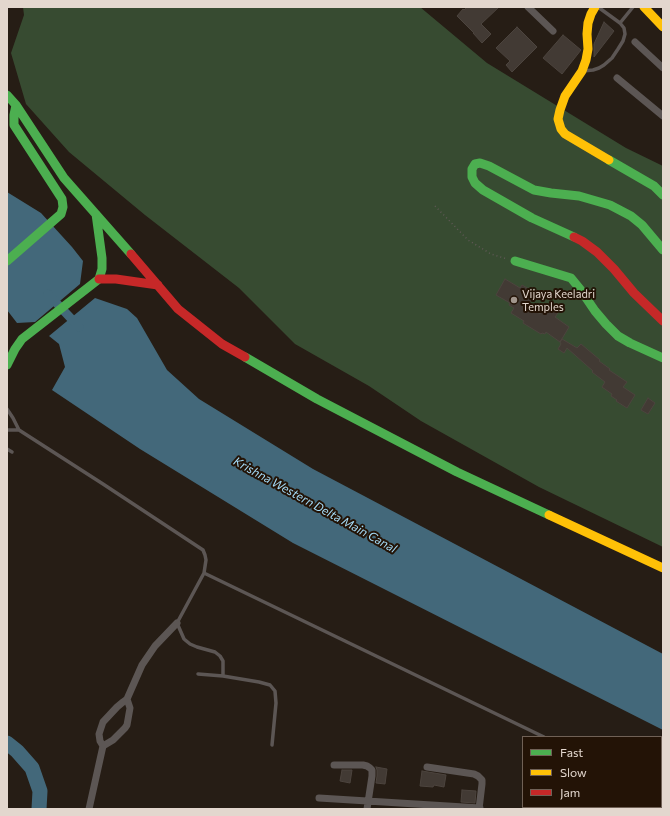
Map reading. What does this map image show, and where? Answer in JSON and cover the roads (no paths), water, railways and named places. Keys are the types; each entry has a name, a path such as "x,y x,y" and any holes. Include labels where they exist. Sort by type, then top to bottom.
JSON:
{"street":[{"path":"595,7 588,23 588,49 586,60 582,71 565,96 560,110 558,119 561,129 565,134 654,186 663,195"},
{"path":"644,7 663,27"},
{"path":"532,8 553,31"},
{"path":"636,42 663,68"},
{"path":"617,78 663,116"},
{"path":"7,95 16,105 64,178 158,285 178,310 222,344 317,398 457,472 663,568"},
{"path":"7,261 61,214 63,207 62,199 14,125 11,114 16,105"},
{"path":"663,250 642,225 631,216 610,205 579,196 534,190 489,166 480,163 475,164 472,169 472,177 475,183 483,190 532,218 582,241 597,252 634,293 663,321"},
{"path":"8,363 14,349 22,339 96,282 102,269 102,258 96,214"},
{"path":"515,261 571,278 595,311 618,336 663,358"},
{"path":"96,282 116,279 158,285"},
{"path":"103,746 100,742 99,734 103,722 120,704 127,699 142,665 155,646 177,622"},
{"path":"89,809 103,746 116,737 127,725 130,708 127,699"},
{"path":"334,765 363,765 372,770 367,809"},
{"path":"319,798 427,807 479,808 482,780 478,776 474,774 428,767"}],"lane":[{"path":"582,71 599,68 612,58 625,34 624,28 620,23 598,7"},
{"path":"620,23 633,7"},
{"path":"7,409 19,430 203,550 206,567 204,573 177,622 184,639 190,644 215,652 220,656 223,661 223,676"},
{"path":"7,430 19,430"},
{"path":"7,449 12,452"},
{"path":"204,573 542,736"},
{"path":"198,674 223,676 270,685 275,691 276,703 272,745"}],"water":[{"path":"7,192 41,213 83,261 80,284 35,322 17,323 7,310"},
{"path":"95,298 127,309 137,318 167,370 199,399 313,469 663,654 663,730 293,543 140,449 52,390 65,367 59,344 49,336"}],"waterway":[{"name":"Krishna Western Delta Main Canal","path":"48,294 79,327"},
{"path":"7,743 17,751 32,768 40,791 39,809"}],"place":[{"name":"Vijaya Keeladri Temples","path":"514,300"}]}
